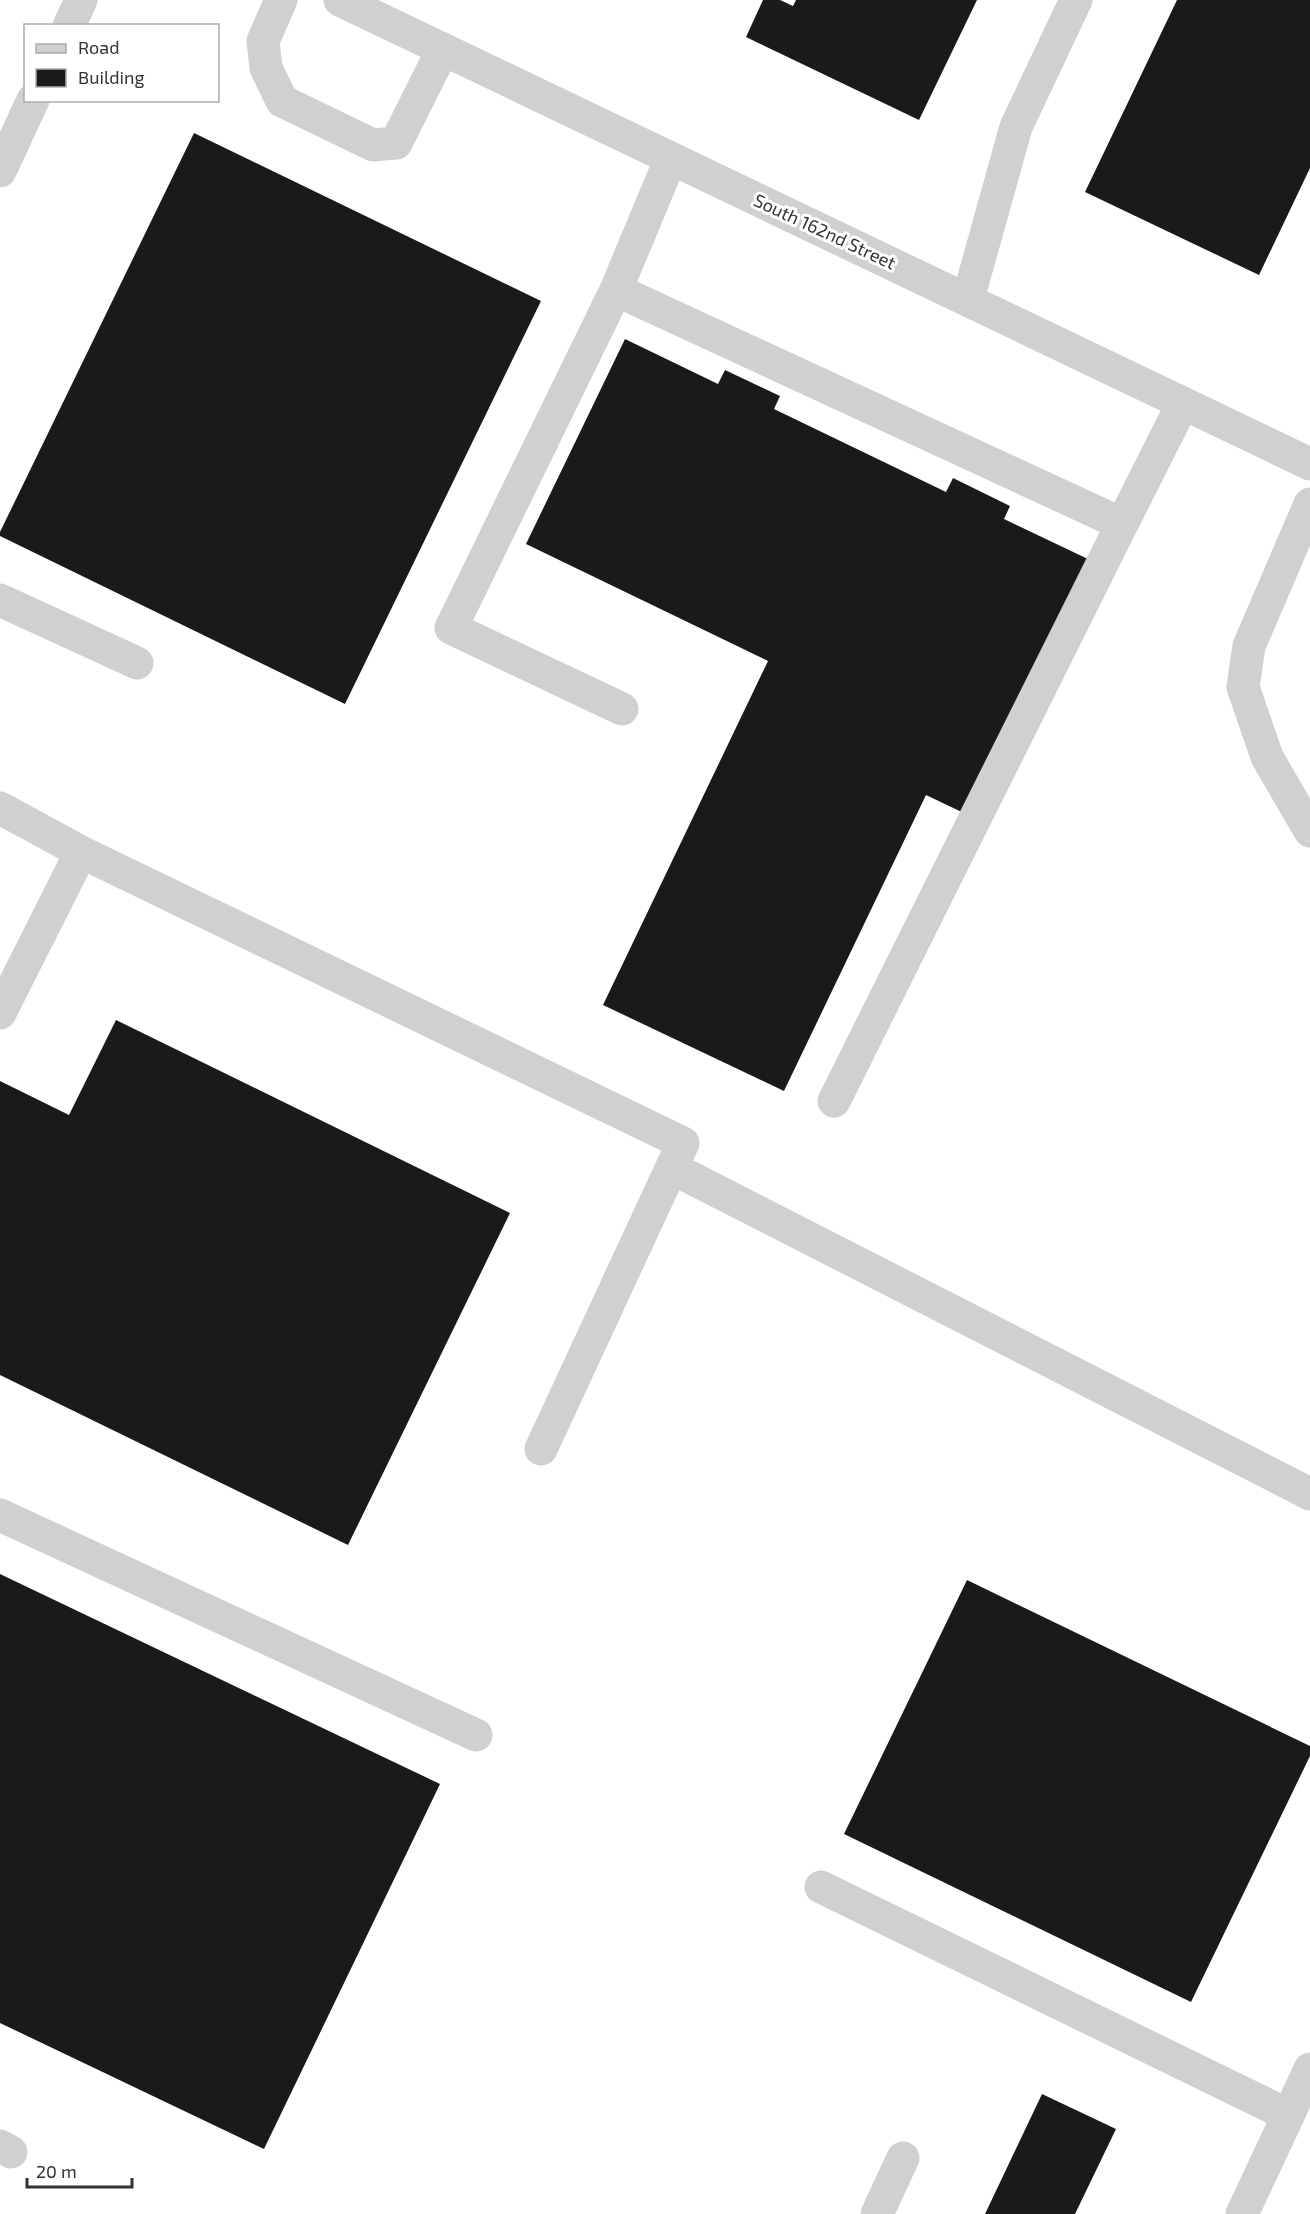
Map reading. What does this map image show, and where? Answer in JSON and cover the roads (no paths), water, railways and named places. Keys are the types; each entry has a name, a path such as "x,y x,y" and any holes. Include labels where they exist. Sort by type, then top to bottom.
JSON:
{"street":[{"path":"70,24 81,0"},
{"path":"281,0 263,41 266,68 282,101 373,145 396,143 443,49"},
{"name":"South 162nd Street","path":"340,0 390,11 443,49 1310,464"},
{"path":"968,299 1016,127 1076,0"},
{"path":"0,171 32,102"},
{"path":"622,709 451,628 616,290 671,158"},
{"path":"616,290 1122,524"},
{"path":"834,1101 1183,403"},
{"path":"1310,504 1249,646 1243,687 1268,757 1310,831"},
{"path":"0,600 137,663"},
{"path":"0,808 81,852 683,1143 541,1449"},
{"path":"0,1013 81,852"},
{"path":"672,1168 1310,1494"},
{"path":"0,1515 476,1736"},
{"path":"821,1887 1288,2115"},
{"path":"1242,2214 1310,2069"},
{"path":"877,2214 903,2158"}]}
